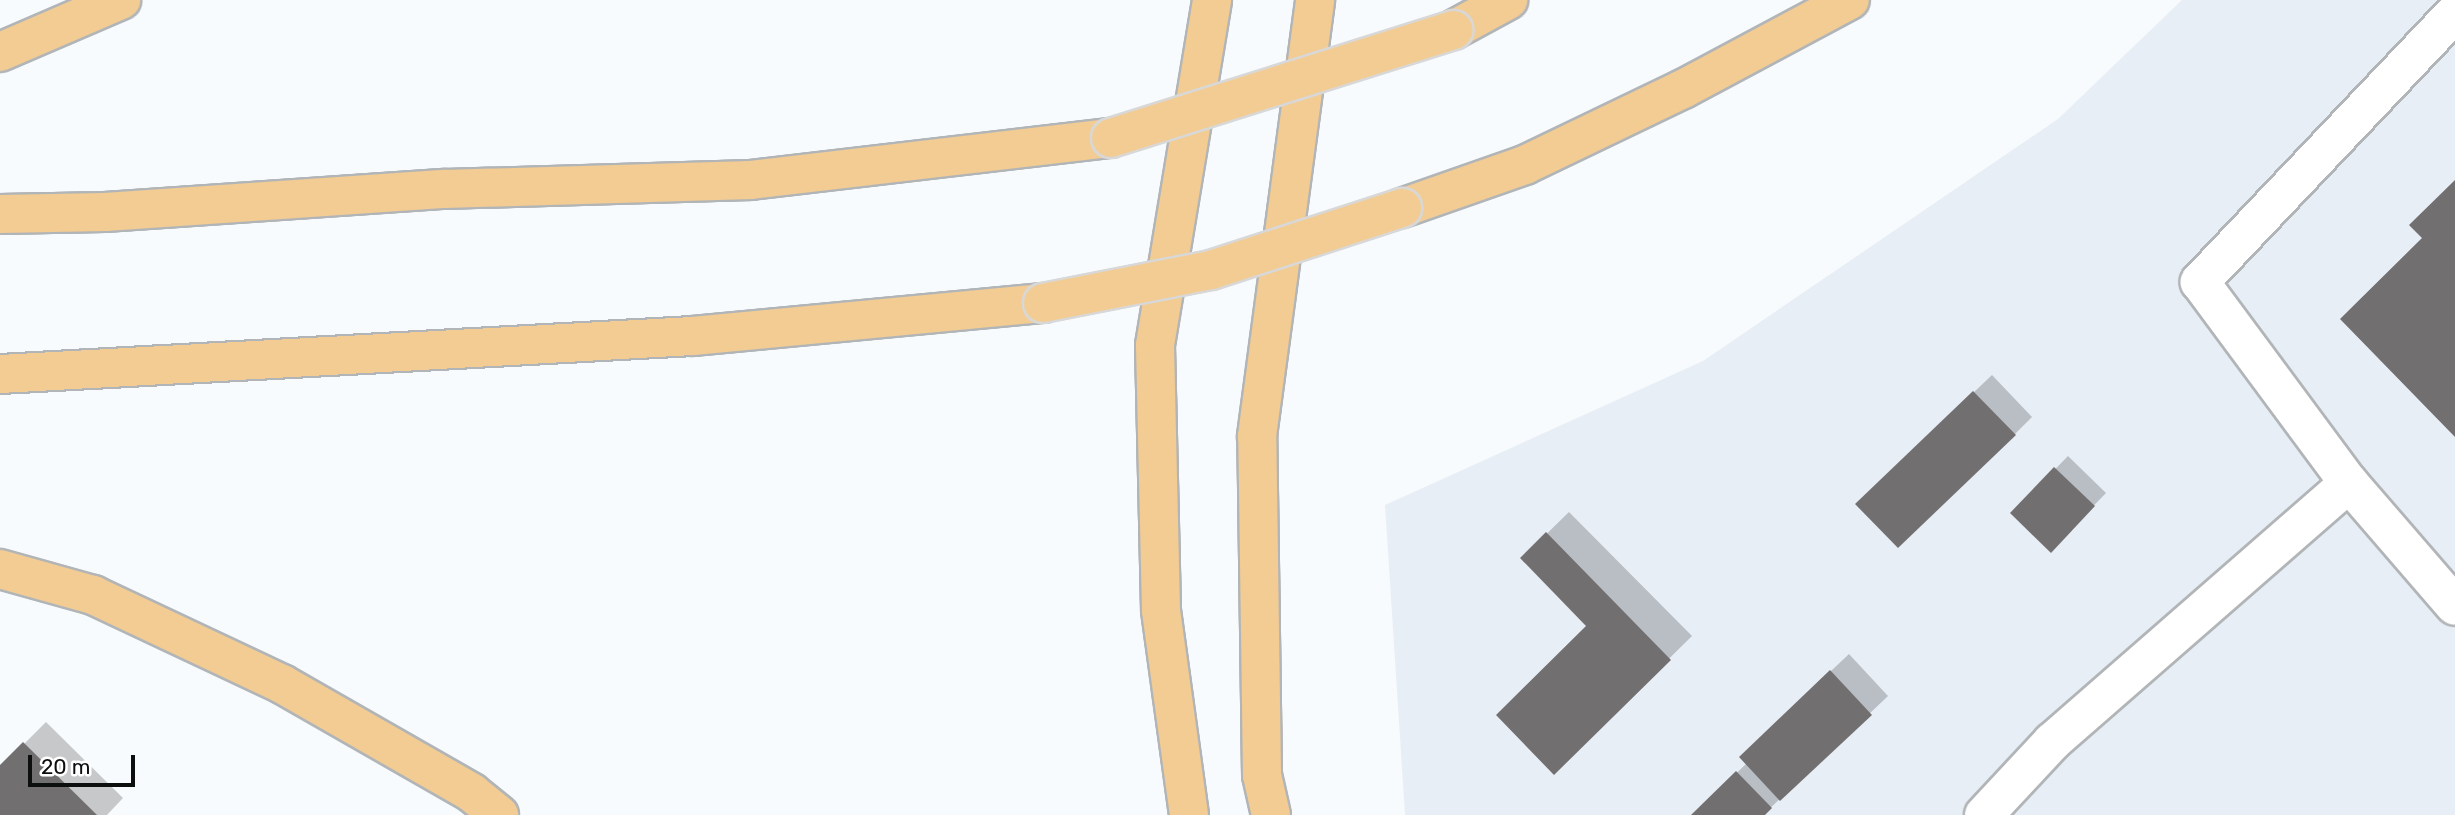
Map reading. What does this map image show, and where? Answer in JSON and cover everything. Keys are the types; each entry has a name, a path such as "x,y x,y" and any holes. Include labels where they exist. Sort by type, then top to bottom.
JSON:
{"main road":[{"path":"0,52 121,0"},
{"path":"1189,815 1161,610 1155,345 1213,0"},
{"path":"1272,815 1262,775 1257,436 1315,0"},
{"path":"0,214 106,212 445,189 751,180 1111,138 1453,30 1508,0"},
{"path":"0,374 693,336 1043,303 1210,270 1402,208 1525,164 1683,89 1850,0"},
{"path":"0,569 93,595 282,684 472,793 499,815"}],"lane":[{"path":"2455,13 2200,282 2349,483 2455,606"},
{"path":"1984,815 2052,742 2349,483"}],"shaded area":[{"path":"2182,0 2455,0 2455,815 1405,815 1385,505 1703,361 2058,119"}],"building":[{"path":"2455,180 2455,437 2340,319 2422,238 2409,225"},
{"path":"1973,391 2016,435 1898,548 1855,504"},
{"path":"2054,467 2095,506 2051,553 2010,513"},
{"path":"1546,532 1671,660 1554,775 1496,715 1586,626 1520,558"},
{"path":"1830,670 1872,715 1780,801 1739,757"},
{"path":"23,742 97,815 0,815 0,765"},
{"path":"1736,771 1772,808 1765,815 1691,815"}]}
